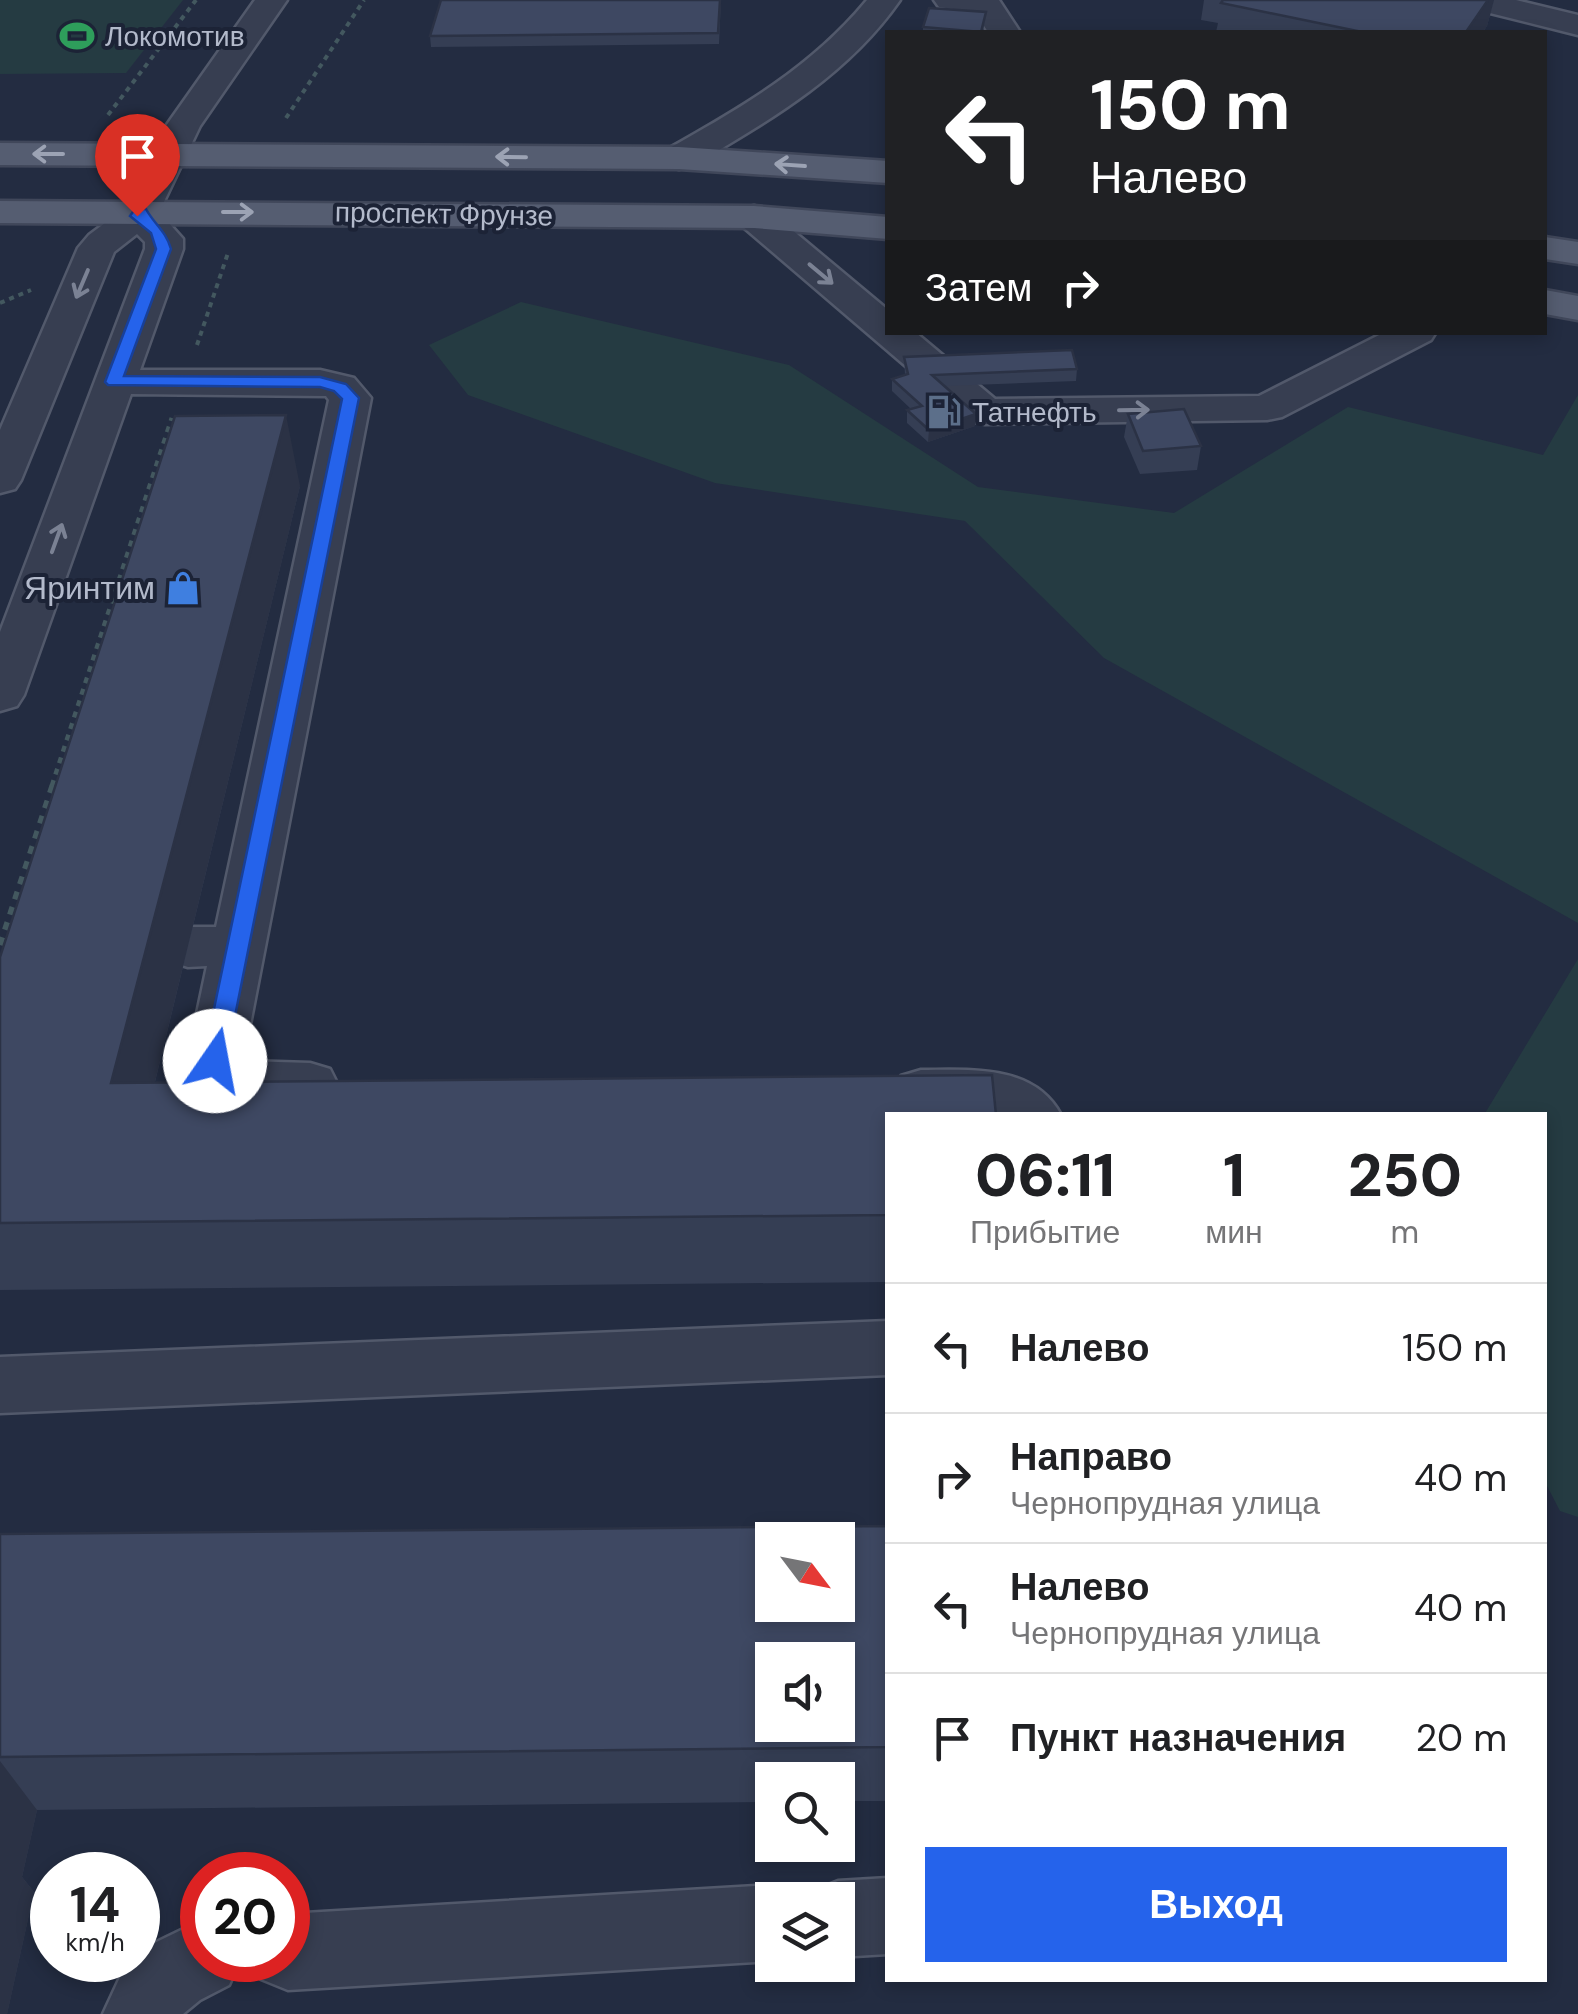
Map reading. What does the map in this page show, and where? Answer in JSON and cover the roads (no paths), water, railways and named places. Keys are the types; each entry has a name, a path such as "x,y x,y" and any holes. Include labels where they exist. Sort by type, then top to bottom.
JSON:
{"main road":[{"name":"проспект Фрунзе","path":"0,154 678,158 885,172"},
{"name":"проспект Фрунзе","path":"0,212 754,217 885,228"},
{"path":"1547,248 1578,253"},
{"path":"1547,302 1578,308"}],"street":[{"path":"0,480 97,248 108,234 133,221 141,212 167,154 272,0"},
{"path":"678,158 826,67 856,40 884,0"},
{"path":"950,0 984,3 1003,30"},
{"path":"1477,0 1532,6 1578,24"},
{"path":"0,696 164,249 164,239 144,221 141,212"},
{"path":"754,217 885,328"},
{"path":"894,335 984,412 1267,408 1411,335"},
{"path":"114,382 320,382 340,388 350,398 214,946 215,1061 222,1076 244,1084 363,1085"},
{"path":"877,1091 995,1093 1027,1112"},
{"path":"0,1385 885,1348"},
{"path":"855,1918 885,1916"},
{"path":"310,1951 755,1924"},
{"path":"142,2014 147,1996 168,1972 180,1967"}],"place":[{"name":"Локомотив","path":"77,36"},
{"name":"Татнефть","path":"944,412"},
{"name":"Яринтим","path":"183,588"}]}
